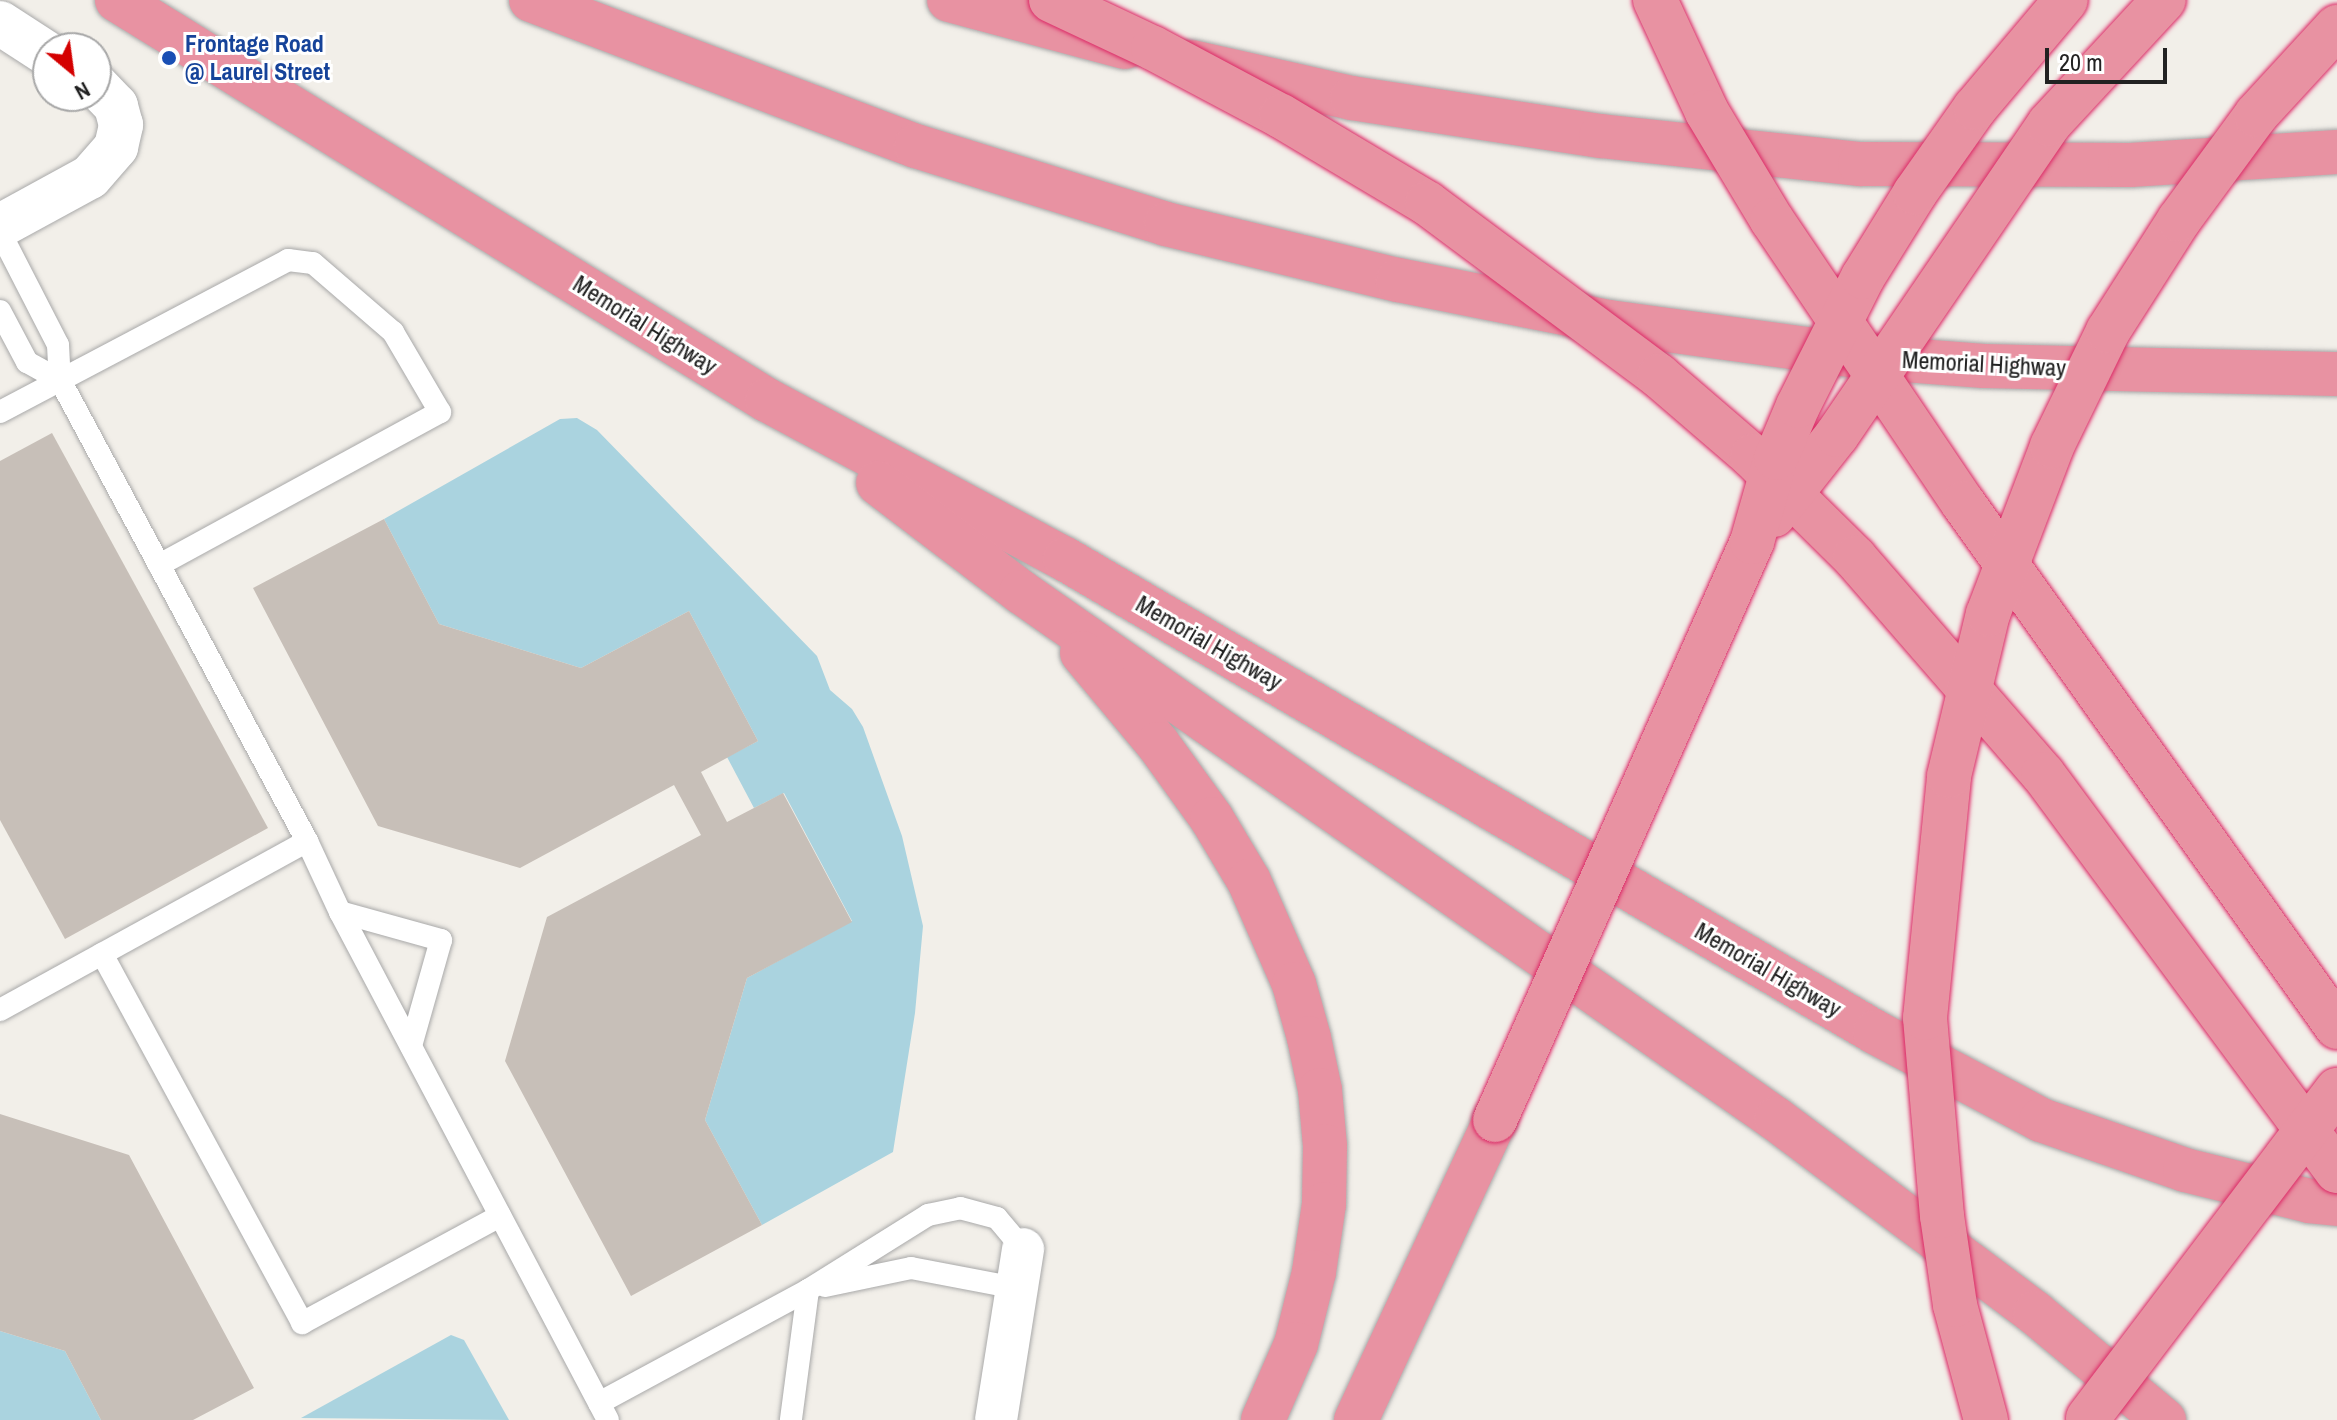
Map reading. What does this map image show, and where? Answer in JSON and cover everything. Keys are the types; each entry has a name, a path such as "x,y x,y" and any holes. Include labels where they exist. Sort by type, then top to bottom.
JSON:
{"highway":[{"name":"Memorial Highway","path":"117,0 767,400 1065,559 1862,1025 2041,1120 2185,1170 2309,1201 2337,1204"},
{"name":"Memorial Highway","path":"531,0 710,71 944,156 1166,224 1398,280 1609,322 1866,357 1984,366 2337,374"},
{"path":"949,0 1108,43 1352,98 1601,136 1829,161 2130,165 2337,152"},
{"path":"1051,0 1153,48 1255,103 1427,203 1659,376 1752,456 1855,558 2043,774 2337,1171"},
{"path":"1655,0 1707,112 1772,220 1963,503 2337,1027"},
{"path":"1356,1420 1495,1120 1752,542 1776,458 1798,406 1863,277 1915,193 1975,108 2066,0"},
{"path":"1752,542 1837,435 2049,124 2164,0"},
{"path":"1986,1420 1955,1305 1942,1216 1925,1018 1949,776 1988,614 2052,446 2108,331 2179,220 2256,115 2337,27"},
{"path":"767,400 1021,592 1776,1119 2035,1313 2164,1420"},
{"path":"1021,592 1081,652 1158,744 1212,819 1249,881 1294,984 1320,1090 1325,1146 1324,1204 1314,1272 1296,1344 1263,1420"},
{"path":"2087,1419 2337,1090"}],"street":[{"path":"0,23 32,44"},
{"path":"0,229 90,177 116,147 121,125 112,102"},
{"path":"996,1420 1020,1268"}],"lane":[{"path":"0,229 58,345 60,380 307,841 340,912 603,1411 928,1215 960,1208 997,1218 1020,1268 911,1268 808,1290"},
{"path":"0,412 288,260 313,263 393,332 440,412 159,565"},
{"path":"0,311 27,362 60,380"},
{"path":"0,1010 307,841"},
{"path":"340,912 441,940 411,1046"},
{"path":"102,954 302,1323 500,1216"},
{"path":"791,1420 808,1290"}],"water":[{"path":"577,418 597,430 817,656 830,690 852,709 863,727 902,836 923,926 915,1013 893,1152 762,1225 705,1120 747,978 852,921 784,793 754,808 727,757 758,741 689,611 581,668 439,624 384,519 560,419"},
{"path":"0,1331 65,1351 101,1420 0,1420"},
{"path":"451,1335 464,1340 509,1420 301,1418"}],"building":[{"path":"52,433 268,828 65,939 0,820 0,461"},
{"path":"384,519 439,624 581,668 689,611 758,741 701,772 727,822 783,793 852,922 747,978 705,1120 762,1225 631,1296 505,1061 547,917 701,835 674,785 520,868 378,826 253,588"},
{"path":"0,1114 129,1155 254,1388 193,1420 101,1420 65,1351 0,1331"}],"place":[{"name":"Frontage Road @ Laurel Street","path":"169,58"}]}
